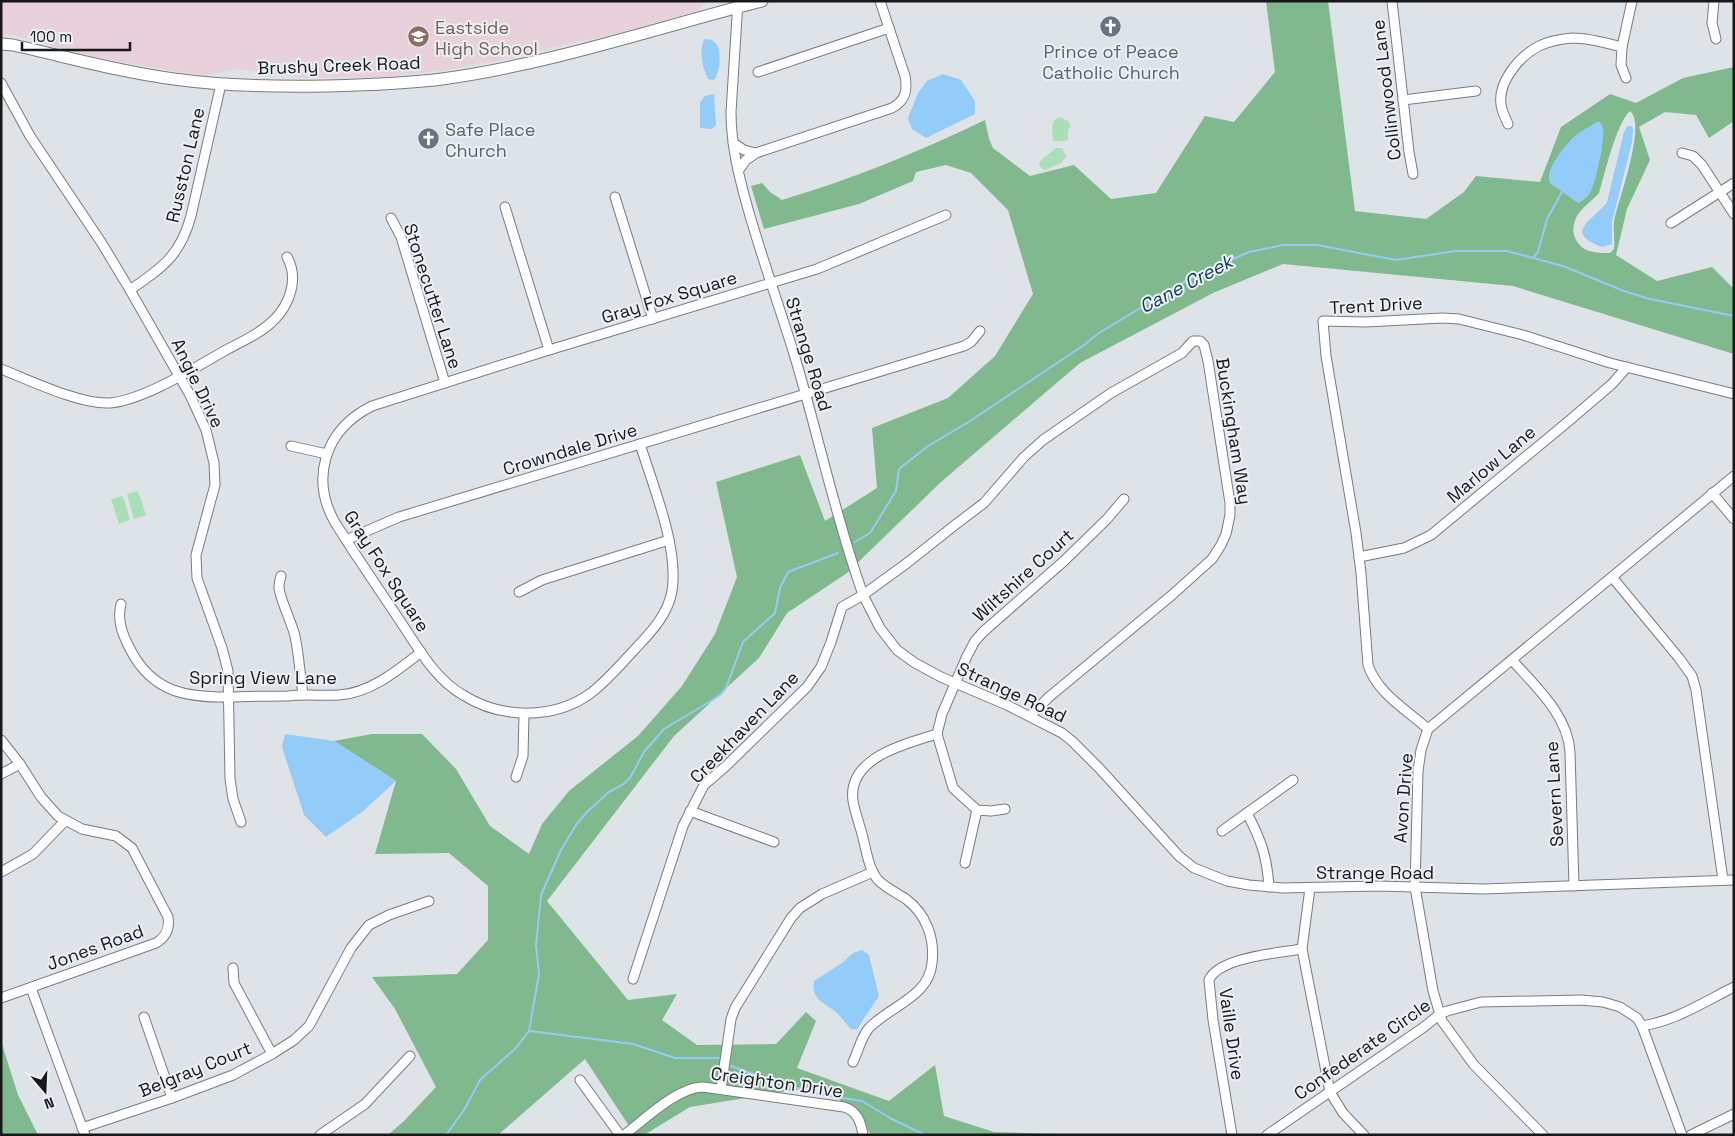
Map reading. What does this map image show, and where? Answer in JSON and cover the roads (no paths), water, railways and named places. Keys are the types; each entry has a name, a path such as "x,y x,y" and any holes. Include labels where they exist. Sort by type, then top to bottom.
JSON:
{"street":[{"name":"Brushy Creek Road","path":"1,44 45,52 91,64 173,79 221,84 290,87 365,86 442,79 520,65 611,42 737,4 762,1"},
{"path":"738,170 746,160 756,153 886,111 898,105 904,97 907,86 880,1"},
{"name":"Collinwood Lane","path":"1392,1 1413,174"},
{"path":"1626,78 1620,65 1632,1"},
{"path":"1714,1 1712,23 1716,39"},
{"name":"Strange Road","path":"737,4 731,112 733,143 738,170 752,224 793,350 849,554 864,594 880,628 897,650 915,663 1056,728 1072,740 1187,863 1210,876 1227,881 1269,887 1378,886 1483,889 1730,880"},
{"path":"758,72 889,28"},
{"path":"1,38 45,52"},
{"path":"1508,124 1501,108 1504,86 1510,72 1540,45 1572,38 1622,47"},
{"name":"Angie Drive","path":"1,83 30,136 102,242 130,290 200,415 211,448 216,477 214,494 200,540 196,567 200,588 228,671 230,779 233,799 241,822"},
{"name":"Russton Lane","path":"130,290 165,264 177,251 185,235 221,84"},
{"path":"1403,100 1476,91"},
{"path":"733,143 744,150 756,153"},
{"path":"1682,153 1694,156 1697,159 1734,214"},
{"path":"1670,223 1734,183"},
{"path":"615,197 653,319"},
{"path":"505,207 549,350"},
{"name":"Gray Fox Square","path":"640,444 666,526 674,569 672,593 664,613 650,633 611,676 590,694 559,708 544,712 524,714 490,708 463,696 438,675 334,522 324,496 322,474 327,454 338,433 349,420 360,412 393,399 549,350 818,269 946,215"},
{"name":"Stonecutter Lane","path":"391,218 401,237 445,383"},
{"path":"1,370 88,401 108,403 137,396 179,376 263,329 275,319 286,303 291,291 292,272 287,257"},
{"name":"Trent Drive","path":"1428,729 1384,691 1371,673 1366,654 1359,556 1326,356 1323,321 1366,322 1442,318 1459,319 1524,335 1627,367 1734,394"},
{"name":"Crowndale Drive","path":"346,540 399,517 964,346 971,342 980,331"},
{"name":"Buckingham Way","path":"864,594 984,503 1024,456 1043,440 1111,393 1182,353 1193,340 1200,340 1204,345 1208,361 1230,503 1229,525 1224,540 1212,559 1195,576 1049,697 1030,716"},
{"name":"Marlow Lane","path":"1359,556 1404,548 1430,535 1570,420 1612,384 1627,367"},
{"path":"291,446 327,454"},
{"path":"1428,729 1734,476"},
{"path":"1712,493 1734,519"},
{"name":"Wiltshire Court","path":"937,734 942,714 970,650 983,632 1064,561 1108,519 1124,499"},
{"path":"519,592 542,580 669,540"},
{"path":"281,576 280,594 295,636 303,694"},
{"path":"1612,577 1679,658 1694,680 1730,880"},
{"name":"Creekhaven Lane","path":"633,979 683,826 704,785 807,687 821,668 842,607 864,594"},
{"name":"Spring View Lane","path":"121,604 119,622 139,664 152,678 169,689 188,695 206,697 288,696 303,694 340,695 362,690 379,682 421,652"},
{"name":"Severn Lane","path":"1512,660 1561,720 1568,736 1574,886"},
{"path":"516,777 523,756 524,714"},
{"name":"Avon Drive","path":"1428,729 1421,750 1418,771 1415,887 1433,991 1442,1021 1481,1074 1542,1135"},
{"path":"853,1062 868,1030 919,991 927,982 932,962 933,946 924,919 915,907 886,886 873,872 853,800 858,775 884,752 937,734 951,782 957,793 977,810 1005,809"},
{"name":"Jones Road","path":"1,740 20,764 47,805 65,821 82,829 116,836 132,848 168,917 169,927 165,936 156,943 1,998"},
{"path":"1,774 20,764"},
{"path":"1222,831 1293,780"},
{"path":"964,863 977,810"},
{"path":"690,811 774,842"},
{"path":"1247,813 1264,849 1269,887"},
{"path":"1,872 33,854 65,821"},
{"path":"721,1088 730,1019 791,918 810,900 873,872"},
{"path":"1310,888 1302,949 1330,1092 1343,1113 1364,1135"},
{"name":"Belgray Court","path":"83,1131 233,1075 294,1040 309,1026 351,948 369,925 389,915 429,901"},
{"name":"Vaille Drive","path":"1232,1135 1208,980 1218,968 1233,962 1302,949"},
{"path":"232,968 234,983 272,1054"},
{"path":"1682,1135 1642,1026 1659,1024 1674,1018 1734,987"},
{"path":"31,988 83,1131"},
{"name":"Confederate Circle","path":"1266,1135 1424,1027 1440,1014 1467,1005 1486,1001 1593,1000 1612,1004 1627,1011 1637,1018 1642,1026"},
{"path":"144,1017 172,1098"},
{"path":"320,1135 365,1104 410,1056"},
{"path":"580,1080 622,1135"},
{"name":"Creighton Drive","path":"622,1135 685,1090 698,1087 721,1088 851,1109 857,1116 863,1135"},
{"path":"1691,1135 1734,1114"}],"water":[{"path":"704,39 712,40 719,50 719,69 714,80 708,79 703,64 701,54"},
{"path":"943,74 961,80 975,101 975,114 926,138 912,129 908,118 918,93 927,81"},
{"path":"714,94 716,125 712,129 700,128 700,102 705,96"},
{"path":"1599,121 1603,127 1603,134 1597,170 1590,193 1578,203 1550,183 1550,171 1561,151 1571,140"},
{"path":"1628,126 1632,126 1633,130 1632,142 1612,222 1612,244 1602,247 1584,236 1583,231 1589,220 1607,202 1624,132"},
{"path":"285,734 334,741 396,781 362,812 326,837 304,815 282,747"},
{"path":"862,950 869,955 879,996 857,1029 851,1029 837,1013 820,1001 815,993 814,981 842,963 853,953"}],"waterway":[{"name":"Cane Creek","path":"1533,258 1538,252 1547,219 1562,192"},
{"name":"Cane Creek","path":"855,542 870,533 896,491 899,469 928,446 967,423 1099,333 1153,299 1195,276 1249,252 1283,245 1317,245 1396,260 1456,251 1507,251 1563,266 1624,291 1650,299 1734,316"},
{"name":"Cane Creek","path":"446,1135 464,1110 480,1080 516,1048 529,1031 539,974 536,945 541,895 561,850 576,825 609,792 630,778 644,752 664,729 711,701 726,688 743,642 775,613 780,588 788,572 838,553"},
{"path":"530,1031 633,1044 675,1058 719,1058"},
{"path":"731,1066 778,1083 823,1095 862,1101 890,1118 925,1135"}],"place":[{"name":"Prince of Peace Catholic Church","path":"1111,26"},
{"name":"Eastside High School","path":"419,37"},
{"name":"Safe Place Church","path":"429,139"}]}
